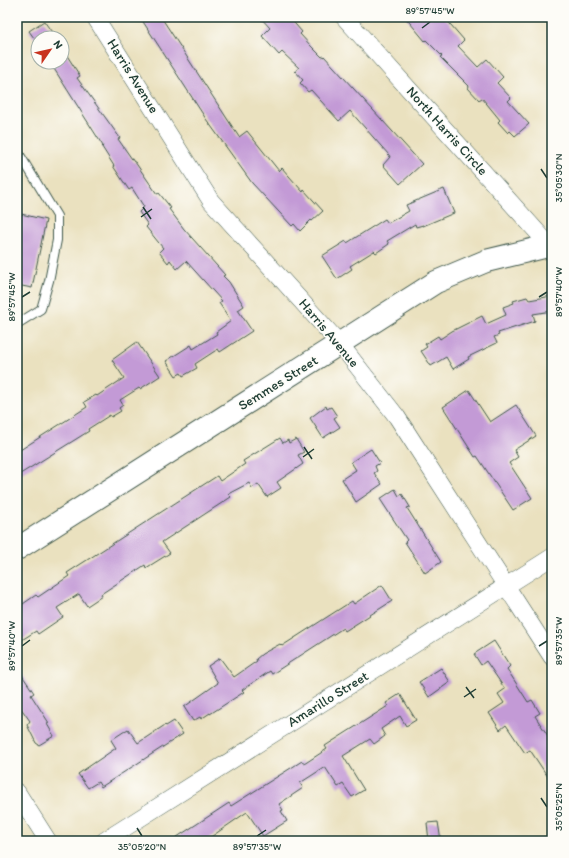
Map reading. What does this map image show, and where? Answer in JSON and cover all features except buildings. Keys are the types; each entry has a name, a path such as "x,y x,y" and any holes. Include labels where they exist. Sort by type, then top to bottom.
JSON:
{"main road":[{"name":"Semmes Street","path":"17,549 436,282 486,261 551,245"}],"street":[{"name":"Harris Avenue","path":"95,17 212,200 340,344 397,417 552,657"},
{"name":"North Harris Circle","path":"344,17 551,245"},
{"name":"Amarillo Street","path":"104,841 507,587 552,557"},
{"path":"17,792 48,841"}],"lane":[{"path":"17,150 57,216 57,240 49,281 41,309 17,324"}]}
